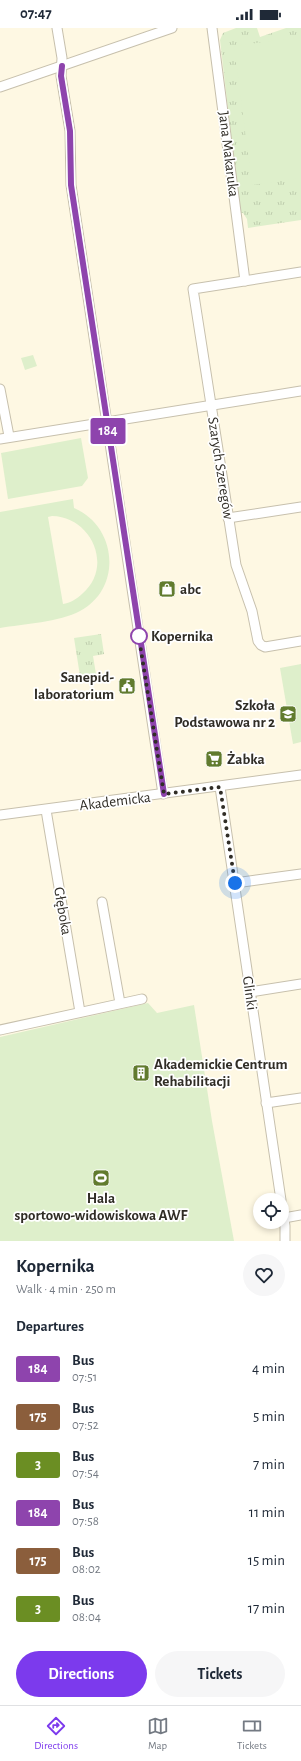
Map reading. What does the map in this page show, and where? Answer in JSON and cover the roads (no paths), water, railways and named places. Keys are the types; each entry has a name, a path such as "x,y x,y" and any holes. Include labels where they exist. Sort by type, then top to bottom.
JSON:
{"street":[{"path":"57,28 62,58 61,76 70,131 71,185 164,794"},
{"path":"0,87 172,28"},
{"name":"Jana Makaruka","path":"212,28 245,281"},
{"path":"245,281 301,272"},
{"name":"Szarych Szeregów","path":"245,281 192,289 236,565 252,611 260,645 265,647 301,641"},
{"path":"0,389 5,438 301,391"},
{"path":"228,518 301,507"},
{"name":"Akademicka","path":"0,815 220,787 301,775"},
{"name":"Glinki","path":"220,787 280,1193"},
{"name":"Głęboka","path":"46,810 80,1012"},
{"path":"235,883 301,874"},
{"path":"102,902 120,1003"},
{"path":"250,992 301,984"},
{"path":"0,1030 142,999"},
{"path":"266,1103 301,1098"},
{"path":"289,1217 301,1215"},
{"path":"284,1229 285,1241"}],"place":[{"name":"abc","path":"167,589"},
{"name":"Kopernika","path":"139,636"},
{"name":"Sanepid- laboratorium","path":"127,686"},
{"name":"Szkoła Podstawowa nr 2","path":"288,714"},
{"name":"Żabka","path":"214,759"},
{"name":"Akademickie Centrum Rehabilitacji","path":"141,1073"},
{"name":"Hala sportowo-widowiskowa AWF","path":"101,1178"}]}
